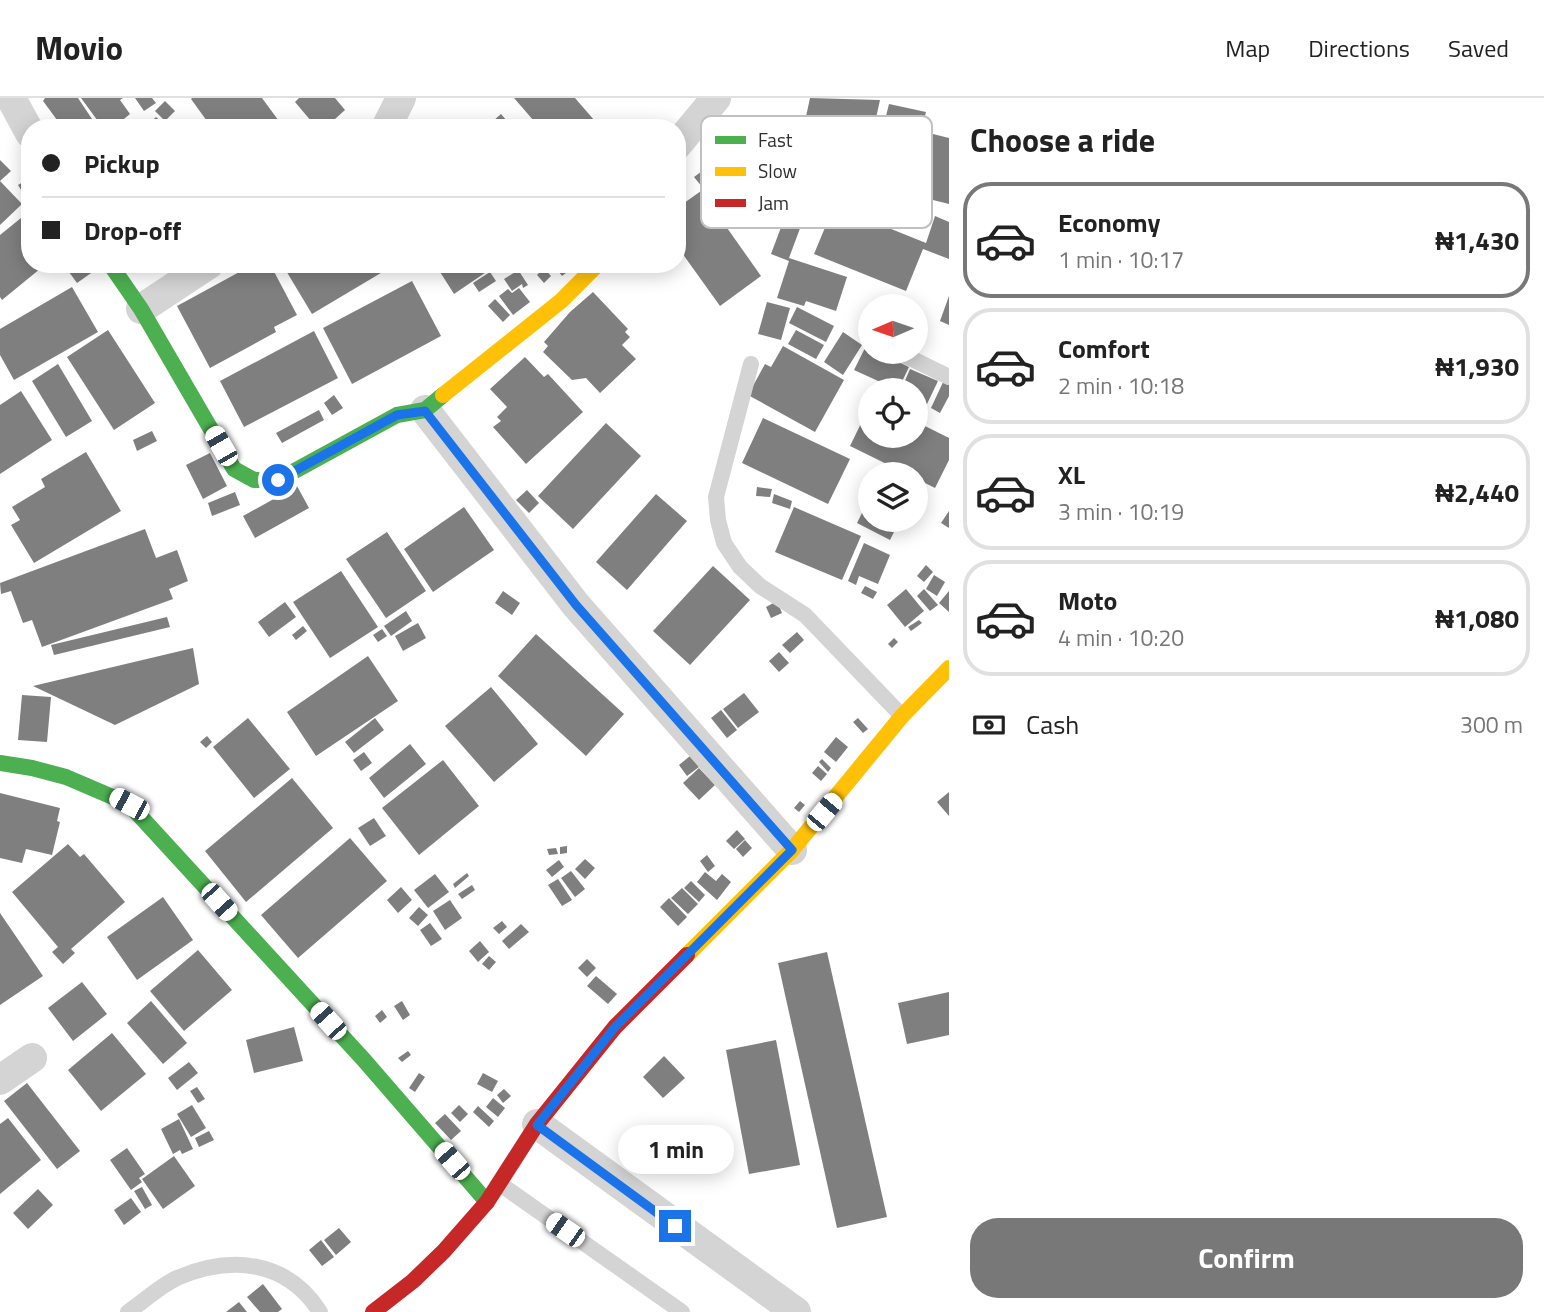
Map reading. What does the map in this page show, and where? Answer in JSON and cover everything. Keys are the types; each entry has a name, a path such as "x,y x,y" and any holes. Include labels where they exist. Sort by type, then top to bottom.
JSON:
{"street":[{"path":"11,98 22,119"},
{"path":"390,119 401,98"},
{"path":"701,116 716,98"},
{"path":"686,134 701,116"},
{"path":"116,273 141,309 234,469 248,479 260,482 278,480 397,415 425,411 561,302 589,273"},
{"path":"141,309 195,273"},
{"path":"425,411 576,605 792,850"},
{"path":"373,1312 413,1281 444,1251 487,1202 537,1125 615,1027 792,850 902,716 949,668"},
{"path":"0,764 15,764 99,788 129,804 364,1060 487,1202"},
{"path":"0,1080 32,1058"},
{"path":"537,1125 796,1312"}],"lane":[{"path":"751,364 716,497 724,543 740,567 760,586 805,615 902,716"},
{"path":"922,364 949,377"},
{"path":"500,1184 682,1312"},
{"path":"128,1312 175,1279 206,1268 246,1264 278,1272 309,1295 320,1312"}],"building":[{"path":"45,98 78,98 92,119 56,119 43,101"},
{"path":"81,98 123,98 120,100 130,114 124,119 96,119"},
{"path":"135,98 152,98 156,103 144,111"},
{"path":"262,98 277,119 205,119 191,99"},
{"path":"299,98 335,98 345,110 335,119 309,119 295,102"},
{"path":"514,98 575,98 593,119 532,119"},
{"path":"810,98 880,100 876,116 806,116"},
{"path":"165,101 175,111 167,119 163,119 155,111"},
{"path":"889,104 926,112 925,116 886,116"},
{"path":"932,134 949,138 949,204 932,200"},
{"path":"0,160 11,171 0,181"},
{"path":"701,172 701,186 694,177"},
{"path":"0,181 21,205 0,225"},
{"path":"701,191 701,228 727,228 761,276 720,306 686,259 686,202"},
{"path":"935,216 949,222 949,259 923,249 906,291 814,254 825,228 889,228 926,243"},
{"path":"21,218 21,273 35,273 2,300 0,297 0,235"},
{"path":"781,228 800,228 789,258 847,277 836,311 806,301 804,306 777,298 789,261 771,254"},
{"path":"70,273 91,273 77,283"},
{"path":"238,273 275,273 297,315 274,327 276,332 210,368 177,306"},
{"path":"287,273 381,273 312,314"},
{"path":"441,273 485,273 454,294"},
{"path":"488,273 496,281 479,292 473,283"},
{"path":"514,273 520,273 528,285 523,288 522,284 512,291 504,279"},
{"path":"548,273 551,276 544,283 537,275"},
{"path":"412,281 441,336 352,384 323,328"},
{"path":"72,287 98,332 14,380 0,355 0,329"},
{"path":"519,288 530,302 513,315 499,296 508,289 512,293"},
{"path":"593,292 628,329 625,332 630,337 622,345 636,359 600,393 586,378 572,380 543,352 548,346 544,342 570,312"},
{"path":"949,296 949,325 940,321"},
{"path":"495,299 510,315 503,322 488,306"},
{"path":"767,302 790,308 781,340 758,334"},
{"path":"797,307 834,326 826,342 789,323"},
{"path":"108,330 155,403 114,430 67,357"},
{"path":"796,330 824,345 816,359 788,344"},
{"path":"314,331 338,378 244,427 220,381"},
{"path":"843,332 858,342 858,351 843,375 824,362"},
{"path":"783,346 844,380 815,432 748,395 765,364 771,367"},
{"path":"525,357 544,377 548,374 583,412 526,464 493,427 501,421 497,417 507,407 490,389"},
{"path":"858,362 903,364 909,367 904,378 872,378 854,370"},
{"path":"58,364 92,421 66,437 32,381"},
{"path":"910,369 938,381 928,402 928,378 906,378"},
{"path":"944,380 949,383 949,396 940,413 931,408"},
{"path":"21,391 52,440 0,474 0,405"},
{"path":"334,395 343,408 332,415 324,403"},
{"path":"319,410 324,420 282,443 276,433"},
{"path":"763,418 850,459 828,504 742,463"},
{"path":"606,423 641,456 573,529 538,496"},
{"path":"928,428 949,438 949,460 935,488 928,484 928,462 883,462 850,446 858,430 858,448 928,448"},
{"path":"152,431 157,441 137,451 133,440"},
{"path":"86,452 121,511 34,563 11,525 20,520 12,507 45,487 41,479"},
{"path":"210,453 227,486 203,499 186,465"},
{"path":"297,486 309,508 255,538 243,516"},
{"path":"757,487 772,489 770,497 756,496"},
{"path":"527,490 539,503 529,513 516,500"},
{"path":"235,492 240,505 212,516 208,503"},
{"path":"656,494 687,521 627,590 596,562"},
{"path":"774,494 792,501 790,509 772,503"},
{"path":"464,507 494,550 433,592 404,549"},
{"path":"794,507 861,536 842,580 775,552"},
{"path":"949,511 949,528 941,523"},
{"path":"145,529 156,558 177,550 188,581 169,589 173,599 42,647 32,620 23,623 11,591 1,594 0,583"},
{"path":"387,532 426,591 386,618 346,559"},
{"path":"874,532 894,532 890,540"},
{"path":"864,543 890,555 878,584 859,576 856,585 848,581"},
{"path":"926,565 933,572 924,582 917,576"},
{"path":"713,566 750,600 690,665 653,631"},
{"path":"341,571 378,627 330,658 293,602"},
{"path":"934,575 945,582 937,596 926,589"},
{"path":"865,586 877,592 873,599 861,593"},
{"path":"906,589 924,611 905,627 887,605"},
{"path":"924,589 938,605 930,611 917,596"},
{"path":"503,591 520,603 512,615 495,603"},
{"path":"949,591 949,612 939,603"},
{"path":"777,601 782,613 771,618 766,607"},
{"path":"285,602 296,617 269,637 258,622"},
{"path":"406,611 412,621 391,636 384,626"},
{"path":"167,617 170,627 54,655 51,645"},
{"path":"919,620 922,623 911,631 908,627"},
{"path":"418,623 426,638 403,651 395,636"},
{"path":"303,626 307,631 296,640 292,635"},
{"path":"382,629 387,636 378,642 373,635"},
{"path":"797,632 804,640 790,653 782,645"},
{"path":"536,634 624,714 586,756 498,676"},
{"path":"894,638 898,642 892,648 888,644"},
{"path":"193,648 199,684 115,725 33,686"},
{"path":"779,652 789,663 779,672 769,661"},
{"path":"368,656 398,701 316,756 287,712"},
{"path":"491,687 538,744 494,782 445,726"},
{"path":"744,693 759,712 738,728 723,709"},
{"path":"22,695 51,697 47,742 18,740"},
{"path":"721,710 737,730 727,738 711,718"},
{"path":"248,718 290,769 254,798 213,747"},
{"path":"375,718 384,730 354,753 345,742"},
{"path":"858,718 868,729 863,733 853,722"},
{"path":"207,736 212,742 206,748 200,742"},
{"path":"836,737 848,747 836,762 824,752"},
{"path":"410,744 426,764 384,798 369,778"},
{"path":"364,752 372,763 361,771 353,760"},
{"path":"690,756 699,767 687,776 679,765"},
{"path":"822,759 831,768 828,772 819,762"},
{"path":"443,760 479,806 419,855 382,808"},
{"path":"818,766 827,774 821,781 812,773"},
{"path":"699,768 715,785 699,800 683,783"},
{"path":"292,778 333,828 246,902 205,851"},
{"path":"949,792 949,816 937,802"},
{"path":"0,793 60,808 57,821 60,822 52,855 26,849 22,863 0,858"},
{"path":"800,801 805,805 799,812 794,808"},
{"path":"374,818 386,836 370,846 358,828"},
{"path":"737,830 745,839 734,849 726,841"},
{"path":"350,838 387,881 298,958 261,915"},
{"path":"745,840 752,848 743,857 736,849"},
{"path":"68,844 80,857 84,854 125,902 71,949 75,953 63,964 52,952 58,947 12,892"},
{"path":"567,846 567,853 560,854 560,847"},
{"path":"556,848 558,854 549,855 547,849"},
{"path":"707,855 715,866 708,872 700,861"},
{"path":"585,859 595,868 585,879 575,869"},
{"path":"559,860 564,867 552,877 546,870"},
{"path":"571,871 585,889 575,897 561,878"},
{"path":"705,872 716,881 722,874 731,882 717,900 697,882"},
{"path":"467,873 469,876 455,888 453,884"},
{"path":"435,874 449,892 428,908 414,890"},
{"path":"558,879 572,900 562,906 548,885"},
{"path":"691,881 705,895 699,902 684,888"},
{"path":"472,885 475,890 462,899 458,894"},
{"path":"401,887 412,900 398,913 387,900"},
{"path":"682,888 698,904 688,914 671,898"},
{"path":"163,897 193,940 137,980 107,937"},
{"path":"669,898 687,917 678,926 660,907"},
{"path":"450,900 462,918 445,930 433,911"},
{"path":"419,907 428,915 418,926 409,918"},
{"path":"0,913 43,976 0,1005"},
{"path":"502,921 507,927 499,934 493,928"},
{"path":"430,923 442,939 431,946 420,930"},
{"path":"521,924 529,932 509,949 502,941"},
{"path":"480,941 489,952 478,962 469,951"},
{"path":"198,950 232,990 184,1031 150,991"},
{"path":"827,952 887,1217 837,1228 778,963"},
{"path":"489,956 496,962 489,970 482,964"},
{"path":"587,959 596,968 587,977 578,968"},
{"path":"596,976 617,994 608,1004 587,986"},
{"path":"82,982 107,1014 73,1041 48,1008"},
{"path":"949,992 949,1035 907,1044 898,1003"},
{"path":"151,1001 187,1043 163,1064 127,1023"},
{"path":"402,1001 410,1015 403,1020 394,1006"},
{"path":"382,1010 387,1017 380,1023 375,1016"},
{"path":"294,1027 303,1061 254,1073 246,1040"},
{"path":"112,1033 146,1074 101,1111 68,1070"},
{"path":"776,1040 800,1165 749,1174 726,1050"},
{"path":"408,1051 411,1055 402,1062 398,1058"},
{"path":"664,1056 685,1078 663,1098 643,1077"},
{"path":"189,1062 198,1073 177,1090 168,1078"},
{"path":"419,1073 425,1077 415,1092 409,1088"},
{"path":"483,1073 498,1081 492,1092 477,1084"},
{"path":"27,1083 80,1151 57,1169 4,1101"},
{"path":"197,1087 205,1099 198,1103 190,1091"},
{"path":"504,1089 511,1096 503,1103 497,1095"},
{"path":"493,1098 505,1108 498,1117 486,1107"},
{"path":"192,1105 206,1128 191,1137 177,1114"},
{"path":"459,1105 468,1114 460,1122 451,1113"},
{"path":"478,1106 494,1121 489,1127 473,1112"},
{"path":"445,1114 461,1131 451,1140 435,1123"},
{"path":"8,1118 41,1160 0,1194 0,1124"},
{"path":"179,1119 193,1149 182,1154 180,1150 173,1154 161,1129"},
{"path":"209,1131 214,1140 199,1147 195,1138"},
{"path":"127,1148 145,1174 139,1178 142,1182 131,1190 110,1160"},
{"path":"174,1156 195,1186 163,1209 142,1179"},
{"path":"142,1187 152,1205 145,1209 134,1191"},
{"path":"38,1189 53,1205 28,1229 13,1213"},
{"path":"131,1198 141,1212 124,1225 114,1210"},
{"path":"339,1228 351,1242 336,1255 324,1240"},
{"path":"321,1240 334,1257 322,1266 309,1250"},
{"path":"263,1284 282,1309 278,1312 260,1312 247,1297"},
{"path":"239,1302 247,1312 226,1312"}],"traffic: fast":[{"path":"116,273 141,309 234,469 254,480 278,480 397,415 425,410 443,395"},
{"path":"0,763 66,777 129,804 364,1060 487,1202"}],"traffic: slow":[{"path":"443,395 561,301 589,273"},
{"path":"687,955 792,850 902,716 949,668"}],"traffic: jam":[{"path":"373,1312 413,1281 444,1251 487,1202 537,1124 615,1027 687,955"}],"route":[{"path":"278,480 397,415 425,411 576,605 792,850 615,1027 537,1125 675,1226"}]}
